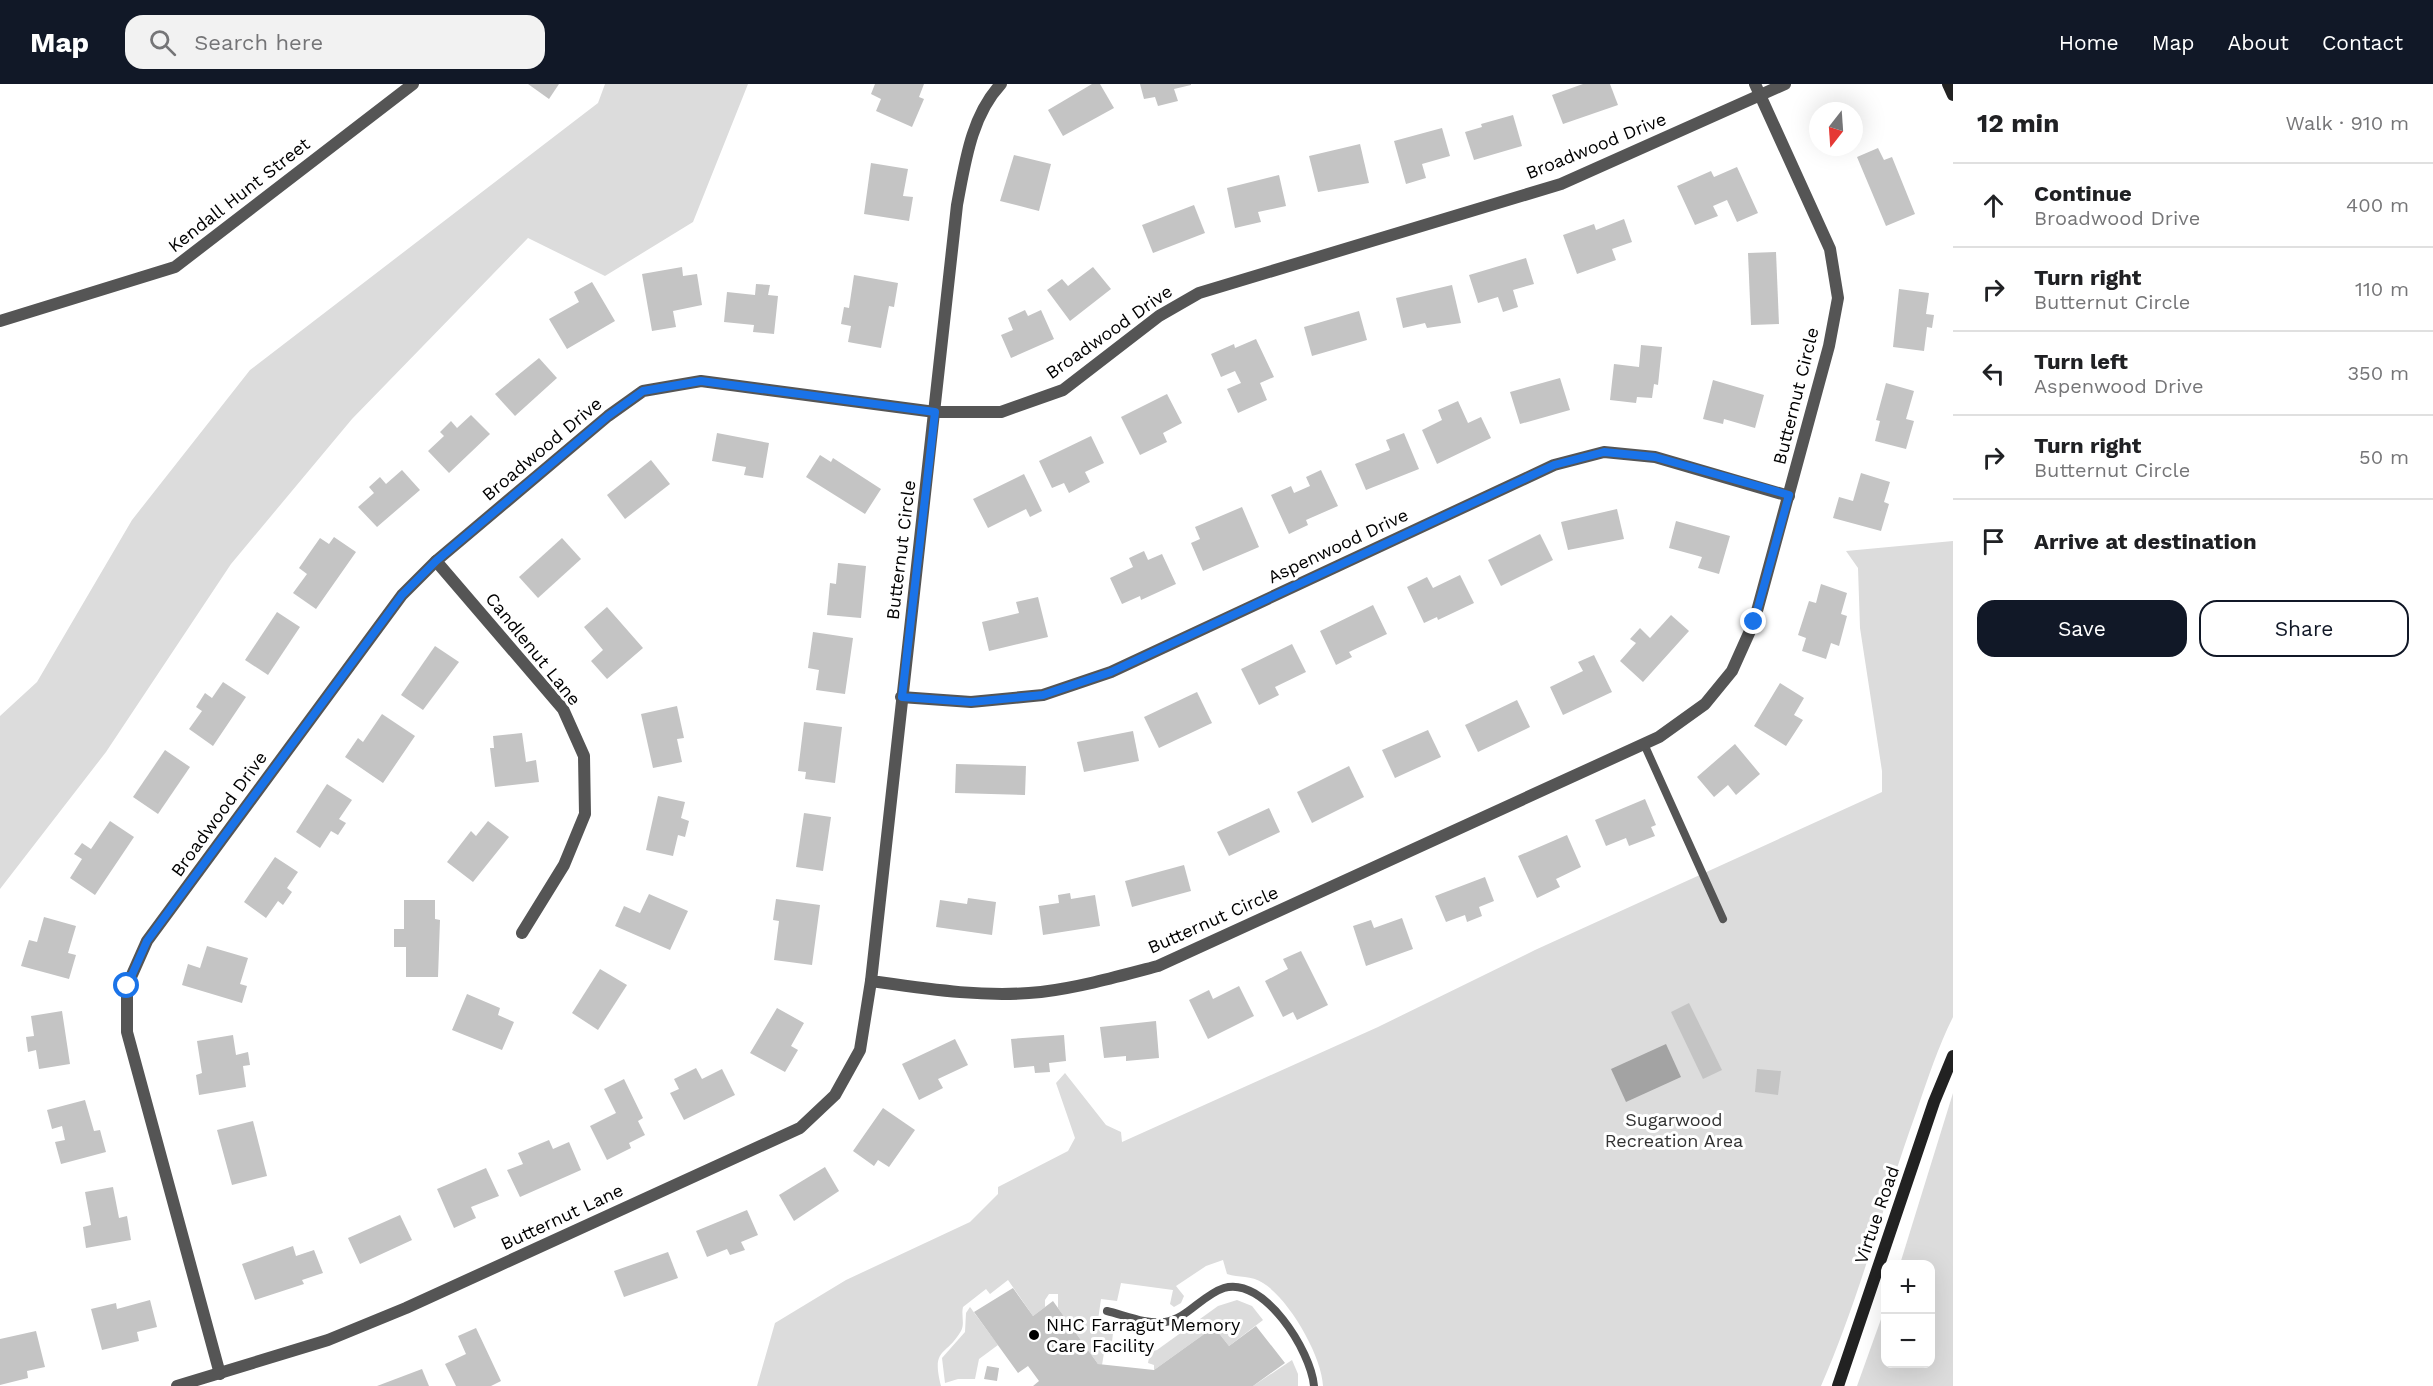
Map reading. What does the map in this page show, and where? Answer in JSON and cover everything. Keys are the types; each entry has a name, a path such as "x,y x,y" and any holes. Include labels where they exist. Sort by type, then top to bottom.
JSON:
{"street":[{"name":"Kendall Hunt Street","path":"0,321 175,267 413,84"},
{"name":"Butternut Circle","path":"1001,84 991,95 968,146 957,205 871,981 986,994 1041,992 1098,982 1158,966 1659,737 1705,705 1732,671 1754,622 1828,346 1838,298 1830,249 1757,90"},
{"name":"Broadwood Drive","path":"220,1374 127,1032 127,986 147,941 402,595 436,561 608,416 643,391 701,381 935,412 1001,411 1064,390 1159,316 1199,292 1561,184 1757,90 1785,84"},
{"path":"1948,84 1953,95"},
{"name":"Aspenwood Drive","path":"902,697 971,702 1043,695 1111,672 1554,465 1604,452 1655,457 1789,495"},
{"name":"Candlenut Lane","path":"436,561 564,709 584,756 585,814 564,866 522,933"},
{"name":"Butternut Lane","path":"177,1386 328,1340 406,1308 800,1128 836,1095 860,1050 871,981"},
{"name":"Virtue Road","path":"1838,1386 1934,1102 1953,1056"}],"lane":[{"path":"1644,744 1724,919"},
{"path":"1107,1311 1167,1322 1180,1317 1215,1291 1232,1286 1251,1290 1265,1299 1296,1341 1311,1370 1314,1386"}],"green space":[{"path":"605,84 748,84 693,222 605,276 528,238 352,419 231,564 106,752 0,889 0,716 37,682 132,520 250,370 598,103"},
{"name":"Sugarwood Recreation Area","path":"1953,541 1953,1017 1929,1074 1860,1284 1821,1386 1323,1386 1317,1360 1310,1344 1283,1302 1258,1280 1227,1274 1223,1260 1206,1266 1176,1286 1184,1296 1181,1303 1174,1307 1170,1304 1173,1290 1121,1283 1117,1301 1101,1299 1098,1320 1114,1324 1112,1342 1106,1341 1102,1365 1098,1364 1058,1308 1058,1294 1049,1294 1045,1300 1045,1307 1033,1316 1008,1280 990,1294 986,1289 963,1307 961,1331 939,1358 938,1374 941,1386 757,1386 775,1323 846,1280 970,1222 998,1194 998,1187 1068,1151 1075,1138 1056,1083 1065,1073 1106,1125 1121,1132 1122,1142 1378,1027 1535,950 1882,792 1882,771 1860,628 1858,568 1846,551"},
{"path":"1953,1093 1953,1386 1857,1386 1881,1319 1881,1368 1935,1368 1935,1260 1901,1260"},
{"path":"1237,1300 1252,1306 1263,1320 1229,1346 1214,1327 1154,1370 1154,1365 1148,1363 1150,1352 1157,1350 1218,1306"},
{"path":"970,1307 998,1345 979,1359 975,1379 958,1379 945,1383 942,1358 965,1332 966,1313"},
{"path":"1292,1360 1298,1374 1298,1386 1253,1386"}],"shaded area":[{"path":"1666,1044 1681,1077 1626,1102 1611,1069"}],"building":[{"path":"528,84 559,84 549,99"},
{"path":"875,84 924,84 919,97 924,99 912,127 876,111 881,99 871,94"},
{"path":"1092,84 1100,84 1114,108 1063,136 1048,110"},
{"path":"1140,84 1191,85 1174,89 1178,101 1158,106 1155,97 1144,99"},
{"path":"1583,84 1610,84 1618,105 1563,124 1552,95"},
{"path":"1513,115 1522,146 1474,160 1465,132 1482,127 1481,124"},
{"path":"1442,128 1450,156 1422,164 1426,178 1406,184 1394,141"},
{"path":"1360,144 1369,183 1318,192 1309,156"},
{"path":"1878,148 1884,160 1892,157 1915,214 1886,226 1857,157"},
{"path":"1014,155 1051,164 1039,211 1000,201"},
{"path":"871,163 908,169 903,196 913,197 909,221 864,214"},
{"path":"1737,167 1758,213 1737,222 1727,200 1713,206 1718,216 1695,225 1677,186 1711,171 1714,177"},
{"path":"1279,175 1286,206 1258,212 1261,222 1235,228 1227,188"},
{"path":"1194,205 1205,233 1153,253 1142,225"},
{"path":"1624,219 1632,242 1612,249 1616,260 1577,274 1563,235 1594,224 1596,230"},
{"path":"1776,252 1779,324 1751,325 1748,253"},
{"path":"1526,258 1534,284 1513,290 1518,307 1503,312 1498,297 1478,303 1469,275"},
{"path":"682,267 683,276 697,274 702,305 673,311 676,327 652,331 642,274"},
{"path":"1093,267 1111,289 1070,321 1047,290 1062,279 1068,286"},
{"path":"854,275 898,283 894,307 889,306 881,348 848,342 851,326 841,324 844,307 849,308"},
{"path":"592,282 615,321 567,349 549,319 579,302 574,292"},
{"path":"756,284 770,285 768,295 778,296 774,334 753,332 754,325 724,322 727,292 755,295"},
{"path":"1452,285 1461,323 1427,328 1425,323 1403,328 1396,298"},
{"path":"1899,289 1929,293 1926,314 1934,315 1932,328 1927,327 1924,351 1893,347"},
{"path":"1025,310 1028,316 1041,310 1054,339 1011,358 1001,335 1013,330 1008,318"},
{"path":"1359,311 1367,340 1312,356 1304,327"},
{"path":"1256,339 1274,377 1260,383 1267,400 1238,413 1227,389 1241,383 1235,371 1221,377 1211,354 1234,344 1235,348"},
{"path":"1641,345 1662,347 1658,385 1654,384 1652,398 1637,397 1636,403 1610,400 1614,364 1639,367"},
{"path":"539,358 557,378 515,416 495,394"},
{"path":"1560,378 1570,410 1520,424 1510,392"},
{"path":"1713,380 1764,395 1755,428 1724,419 1723,424 1703,419"},
{"path":"1886,383 1914,391 1906,419 1914,421 1906,449 1875,441 1880,421 1876,420"},
{"path":"1167,394 1182,423 1163,433 1167,442 1140,455 1121,417"},
{"path":"1458,401 1468,423 1481,417 1491,438 1437,464 1422,430 1442,420 1438,410"},
{"path":"471,415 490,434 449,473 428,451 444,436 440,432 451,421 457,428"},
{"path":"717,433 769,443 763,478 744,475 746,467 712,461"},
{"path":"1404,433 1419,469 1366,490 1355,464 1390,450 1386,440"},
{"path":"1091,436 1104,463 1085,472 1090,482 1069,493 1064,483 1052,488 1039,461"},
{"path":"820,455 831,462 833,458 881,489 865,514 806,477"},
{"path":"651,460 670,484 625,519 607,495"},
{"path":"402,470 420,490 377,527 358,507 374,493 369,487 380,477 386,484"},
{"path":"1321,470 1338,506 1306,520 1308,525 1289,534 1271,495 1291,486 1294,493 1310,486 1306,477"},
{"path":"1861,473 1890,482 1884,502 1889,504 1881,531 1833,518 1839,497 1853,501"},
{"path":"1024,474 1042,511 1030,517 1026,509 988,528 973,499"},
{"path":"1242,507 1259,547 1203,571 1191,543 1200,539 1195,527"},
{"path":"1617,509 1624,539 1568,550 1561,522"},
{"path":"1676,521 1730,536 1719,574 1698,568 1702,557 1669,548"},
{"path":"1540,534 1553,560 1501,586 1488,560"},
{"path":"334,537 356,552 316,609 293,593 307,574 299,568 320,538 329,544"},
{"path":"562,538 581,559 538,598 519,577"},
{"path":"1144,551 1148,560 1162,554 1176,584 1141,600 1140,596 1122,604 1110,578 1133,567 1129,558"},
{"path":"838,563 866,566 861,618 827,615 830,583 836,584"},
{"path":"1460,575 1474,603 1438,620 1437,617 1424,623 1407,587 1427,577 1433,588"},
{"path":"1821,584 1847,593 1841,614 1847,616 1839,646 1831,643 1826,659 1802,651 1806,638 1798,635 1809,601 1816,603"},
{"path":"1038,597 1048,637 989,651 982,622 1019,613 1016,602"},
{"path":"1373,605 1387,634 1349,652 1352,657 1336,665 1320,631"},
{"path":"607,607 643,648 607,679 591,661 603,650 584,627"},
{"path":"277,612 300,627 268,675 245,660"},
{"path":"1671,615 1689,631 1643,682 1620,661 1636,643 1630,639 1640,628 1650,638"},
{"path":"813,632 853,638 845,694 816,690 819,670 808,668"},
{"path":"1292,644 1306,672 1275,687 1279,695 1259,705 1241,669"},
{"path":"435,646 459,662 423,710 401,695"},
{"path":"1594,655 1612,692 1563,715 1550,687 1583,671 1578,662"},
{"path":"223,682 246,697 213,746 189,729 202,711 196,707 205,693 212,698"},
{"path":"1780,683 1804,698 1794,715 1803,720 1786,746 1754,726"},
{"path":"1197,692 1212,723 1159,748 1144,717"},
{"path":"1517,700 1530,727 1478,752 1465,725"},
{"path":"677,706 684,738 677,739 682,762 653,768 641,714"},
{"path":"382,714 415,736 383,783 345,757 358,738 363,742"},
{"path":"804,722 842,727 835,783 805,779 806,772 798,771"},
{"path":"1428,730 1441,757 1395,778 1382,750"},
{"path":"1133,731 1139,761 1084,772 1077,742"},
{"path":"522,733 526,762 536,760 539,782 495,787 490,748 494,748 493,736"},
{"path":"1735,744 1760,774 1736,795 1728,785 1714,797 1697,777"},
{"path":"165,750 190,767 158,814 133,797"},
{"path":"956,764 1026,766 1025,795 955,793"},
{"path":"1349,766 1364,797 1312,823 1297,792"},
{"path":"327,784 352,800 339,819 346,823 338,835 331,831 320,848 296,832"},
{"path":"658,796 685,802 681,818 689,821 685,837 678,835 673,856 646,850"},
{"path":"1645,799 1656,825 1651,827 1655,836 1629,846 1626,838 1606,846 1595,820"},
{"path":"1269,808 1280,832 1229,856 1217,832"},
{"path":"804,813 831,817 823,871 796,867"},
{"path":"110,821 134,837 95,895 70,878 82,859 74,854 82,843 91,849"},
{"path":"488,821 509,837 473,882 447,862 471,831 476,836"},
{"path":"1567,835 1581,867 1556,879 1560,887 1537,898 1518,856"},
{"path":"275,857 298,872 287,888 292,892 283,905 278,901 266,918 244,902"},
{"path":"1184,865 1191,891 1132,907 1125,881"},
{"path":"1485,877 1494,901 1479,907 1482,916 1467,922 1465,915 1446,922 1435,896"},
{"path":"1070,893 1071,899 1095,895 1100,926 1043,935 1039,906 1059,903 1058,895"},
{"path":"649,894 688,911 670,950 615,926 624,906 640,913"},
{"path":"968,898 996,902 992,935 936,927 940,900 967,904"},
{"path":"776,899 820,905 812,965 774,960 779,921 773,920"},
{"path":"404,900 435,900 435,919 440,920 438,977 406,977 406,947 394,947 394,929 404,929"},
{"path":"44,917 76,926 68,953 76,955 69,979 21,966 29,940 37,942"},
{"path":"1402,918 1413,949 1366,966 1353,926 1371,920 1374,928"},
{"path":"207,946 248,958 240,984 247,986 242,1003 182,985 188,964 200,968"},
{"path":"1301,951 1328,1005 1297,1020 1293,1012 1283,1017 1265,981 1288,969 1283,959"},
{"path":"600,969 627,985 598,1030 572,1013"},
{"path":"1239,986 1254,1016 1208,1039 1189,1000 1209,990 1213,999"},
{"path":"467,994 500,1008 498,1015 514,1022 502,1050 452,1030"},
{"path":"1689,1003 1722,1070 1703,1079 1671,1012"},
{"path":"777,1008 804,1023 791,1046 798,1050 785,1072 750,1053"},
{"path":"62,1011 70,1064 39,1069 36,1050 28,1052 26,1037 34,1036 31,1016"},
{"path":"1156,1021 1159,1058 1126,1061 1126,1056 1104,1058 1100,1027"},
{"path":"233,1035 236,1055 248,1052 250,1065 243,1066 246,1087 199,1095 196,1075 202,1073 197,1041"},
{"path":"1064,1035 1066,1061 1049,1063 1050,1072 1035,1073 1034,1066 1014,1068 1011,1039"},
{"path":"955,1039 968,1065 938,1079 943,1088 919,1100 902,1064"},
{"path":"696,1068 702,1079 722,1069 735,1095 684,1120 670,1093 679,1089 674,1079"},
{"path":"1757,1069 1781,1071 1778,1095 1755,1092"},
{"path":"624,1079 643,1118 638,1121 645,1135 629,1143 631,1148 607,1160 590,1126 616,1113 604,1089"},
{"path":"85,1100 94,1131 100,1130 106,1152 61,1164 55,1142 65,1140 62,1126 52,1129 47,1110"},
{"path":"883,1108 915,1130 889,1167 878,1160 874,1166 853,1151"},
{"path":"253,1121 267,1176 232,1185 217,1130"},
{"path":"549,1140 553,1149 569,1142 581,1170 520,1197 507,1170 523,1164 518,1153"},
{"path":"825,1167 839,1191 794,1221 779,1195"},
{"path":"486,1168 499,1196 471,1207 476,1218 454,1228 437,1189"},
{"path":"113,1187 119,1218 127,1216 131,1240 86,1248 83,1227 91,1225 85,1192"},
{"path":"747,1210 758,1235 741,1242 745,1250 730,1255 727,1249 707,1257 696,1231"},
{"path":"400,1215 412,1240 360,1264 348,1238"},
{"path":"293,1246 296,1256 314,1250 323,1273 302,1280 304,1284 255,1300 242,1264"},
{"path":"668,1252 678,1278 624,1297 614,1271"},
{"name":"NHC Farragut Memory Care Facility","path":"1013,1288 1033,1316 1053,1301 1098,1364 1154,1370 1214,1327 1229,1346 1256,1326 1285,1363 1253,1386 1033,1386 1039,1381 1028,1366 1018,1373 974,1312"},
{"path":"150,1300 157,1327 137,1332 139,1341 102,1350 91,1309 116,1303 117,1309"},
{"path":"476,1328 501,1381 491,1386 456,1386 445,1364 466,1354 458,1336"},
{"path":"36,1331 45,1367 27,1371 28,1378 0,1385 0,1339"},
{"path":"987,1366 999,1368 997,1381 984,1379"},
{"path":"422,1369 429,1386 377,1386"}],"place":[{"name":"NHC Farragut Memory Care Facility","path":"1034,1335"}],"route":[{"path":"127,986 147,941 402,595 436,561 608,416 643,391 701,381 935,412 902,697 971,702 1043,695 1111,672 1554,465 1604,452 1655,457 1789,495 1754,622"}]}
